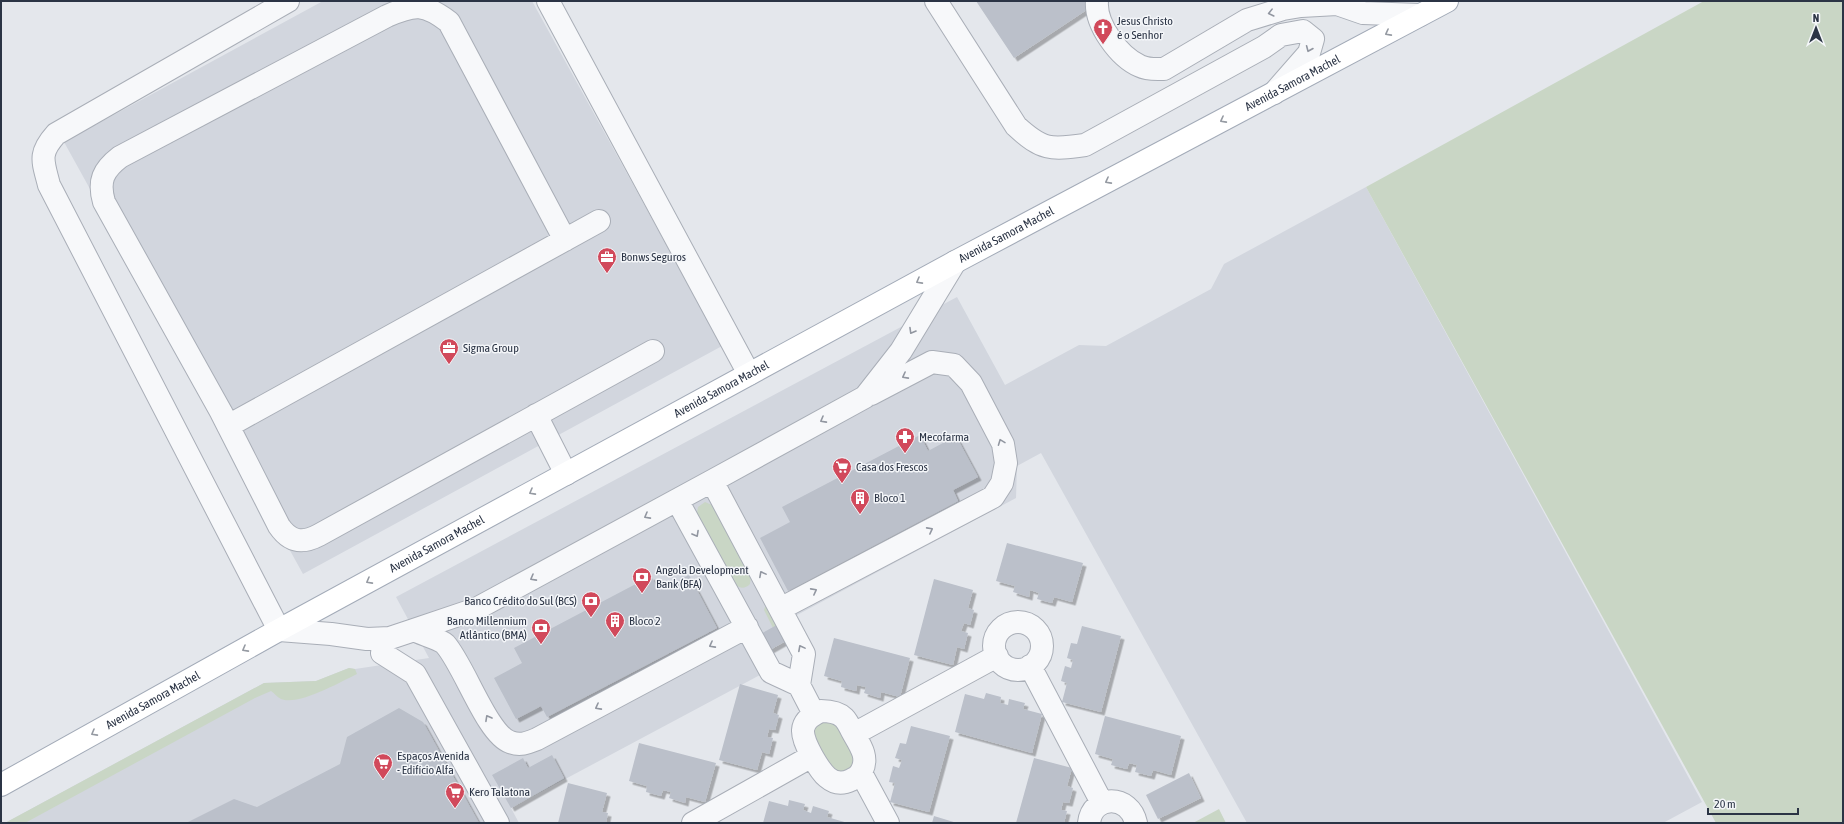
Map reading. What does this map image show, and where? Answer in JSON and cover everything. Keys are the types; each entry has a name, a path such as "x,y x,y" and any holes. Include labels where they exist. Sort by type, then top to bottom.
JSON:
{"main road":[{"name":"Avenida Samora Machel","path":"1,785 279,630 955,262 1447,1"}],"lane":[{"path":"288,1 56,134 46,146 43,161 49,185 279,630 331,634 367,639 390,638 476,609 932,362 954,365 971,383 1003,444 1006,463 1002,483 993,497 780,609"},
{"path":"548,1 749,374"},
{"path":"936,1 1016,126 1032,141 1045,147 1059,149 1085,145 1264,48 1281,35 1303,31 1313,40 1309,52 1272,94"},
{"path":"1097,1 1096,10 1102,26 1114,44 1139,66 1152,70 1164,68 1247,20 1301,6 1337,4 1364,14 1420,16"},
{"path":"565,240 448,22 434,10 419,6 401,10 387,16 120,157 108,166 102,180 101,191 104,202 228,426 279,526 286,536 297,540 309,540 653,351"},
{"path":"228,426 599,221"},
{"path":"865,397 901,351 955,262"},
{"path":"536,415 566,474"},
{"path":"712,481 804,654 799,685 814,714"},
{"path":"677,500 771,672 799,685"},
{"path":"1023,622 1031,625 1037,631 1042,646 1041,654 1030,666 1022,669 1008,667 997,656 994,642 1001,629 1007,624 1023,622"},
{"path":"414,630 444,643 460,667 495,731 509,742 522,744 537,739 746,627"},
{"path":"382,653 415,674 498,823"},
{"path":"854,734 997,656"},
{"path":"1030,666 1102,804"},
{"path":"829,711 837,713 844,718 854,734 863,749 865,757 861,773 848,782 840,783 833,781 821,772 803,740 803,733 808,719 814,714 829,711"},
{"path":"693,823 812,756"},
{"path":"861,773 888,823"},
{"path":"1089,823 1091,814 1102,804 1109,801 1125,804 1131,810 1136,823"}],"shaded area":[{"path":"323,1 532,1 722,346 303,574 64,142"},
{"path":"1366,187 1702,802 1663,823 1247,823 1041,453 1017,466 1016,498 743,644 760,675 511,808 519,823 5,823 264,683 316,681 349,668 355,669 429,658 396,597 957,297 1005,385 1079,345 1106,346 1211,289 1224,264"}],"green space":[{"path":"1704,1 1843,1 1843,823 1716,823 1366,187"},
{"path":"705,502 712,505 751,576 750,584 746,587 741,588 735,584 697,513 698,507"},
{"path":"766,604 782,623 773,628 764,610"},
{"path":"349,668 355,669 357,674 308,696 289,700 281,699 271,691 255,698 25,823 5,823 264,683 316,681"},
{"path":"833,720 856,755 852,771 834,772 812,736 816,722"},
{"path":"1219,809 1226,823 1193,823"}],"building":[{"path":"976,1 1089,1 1088,9 1014,58"},
{"name":"Bloco 1","path":"920,435 928,451 956,436 978,477 953,490 958,501 788,591 760,538 790,522 782,507"},
{"path":"1007,543 1083,563 1072,602 1054,597 1052,603 1037,599 1039,593 1030,590 1029,597 1013,592 1015,586 996,581"},
{"name":"Bloco 2","path":"689,575 717,628 547,717 541,706 516,719 494,678 522,663 514,648 651,576 659,591"},
{"path":"934,579 973,590 968,608 974,610 970,625 964,623 961,631 968,633 964,649 957,647 953,665 914,655"},
{"path":"782,622 791,638 752,660 743,644"},
{"path":"1082,626 1121,636 1101,712 1062,702 1067,683 1061,681 1065,666 1071,668 1073,660 1067,658 1071,643 1077,644"},
{"path":"834,638 910,658 900,697 881,692 880,698 864,693 866,687 857,685 856,691 841,687 842,681 824,676"},
{"path":"740,684 778,695 773,713 779,715 775,730 769,729 767,737 773,738 769,754 762,752 757,770 719,760"},
{"path":"986,693 1001,697 1000,703 1008,705 1009,699 1025,703 1023,709 1042,714 1032,753 955,732 965,694 984,699"},
{"name":"Espaços Avenida - Edifício Alfa","path":"399,708 423,722 479,823 186,823 234,799 257,807 340,764 347,737"},
{"path":"1105,716 1181,736 1171,775 1153,770 1151,776 1135,772 1137,765 1129,763 1127,769 1111,765 1113,759 1095,754"},
{"path":"911,726 950,736 929,812 890,802 895,783 889,782 893,766 899,768 902,760 895,758 900,743 906,744"},
{"path":"639,743 716,763 705,802 686,797 685,803 669,798 671,792 663,790 661,796 646,792 647,786 629,781"},
{"path":"552,755 564,778 511,808 492,775 523,758 528,768"},
{"path":"1034,758 1072,768 1067,786 1073,788 1069,803 1063,802 1061,810 1067,811 1064,823 1016,823"},
{"path":"1189,773 1201,798 1158,819 1146,795"},
{"path":"568,783 607,793 602,812 608,813 606,823 558,823"},
{"path":"789,800 805,804 803,810 811,813 813,806 829,811 827,817 848,823 763,823 769,801 788,806"},
{"path":"934,816 957,823 932,823"}],"place":[{"name":"Jesus Christo é o Senhor","path":"1103,45"},
{"name":"Bonws Seguros","path":"607,274"},
{"name":"Sigma Group","path":"449,365"},
{"name":"Mecofarma","path":"905,454"},
{"name":"Casa dos Frescos","path":"842,484"},
{"name":"Bloco 1","path":"860,515"},
{"name":"Angola Development Bank (BFA)","path":"642,594"},
{"name":"Banco Crédito do Sul (BCS)","path":"591,618"},
{"name":"Bloco 2","path":"615,638"},
{"name":"Banco Millennium Atlântico (BMA)","path":"541,645"},
{"name":"Espaços Avenida - Edifício Alfa","path":"383,780"},
{"name":"Kero Talatona","path":"455,809"}]}
